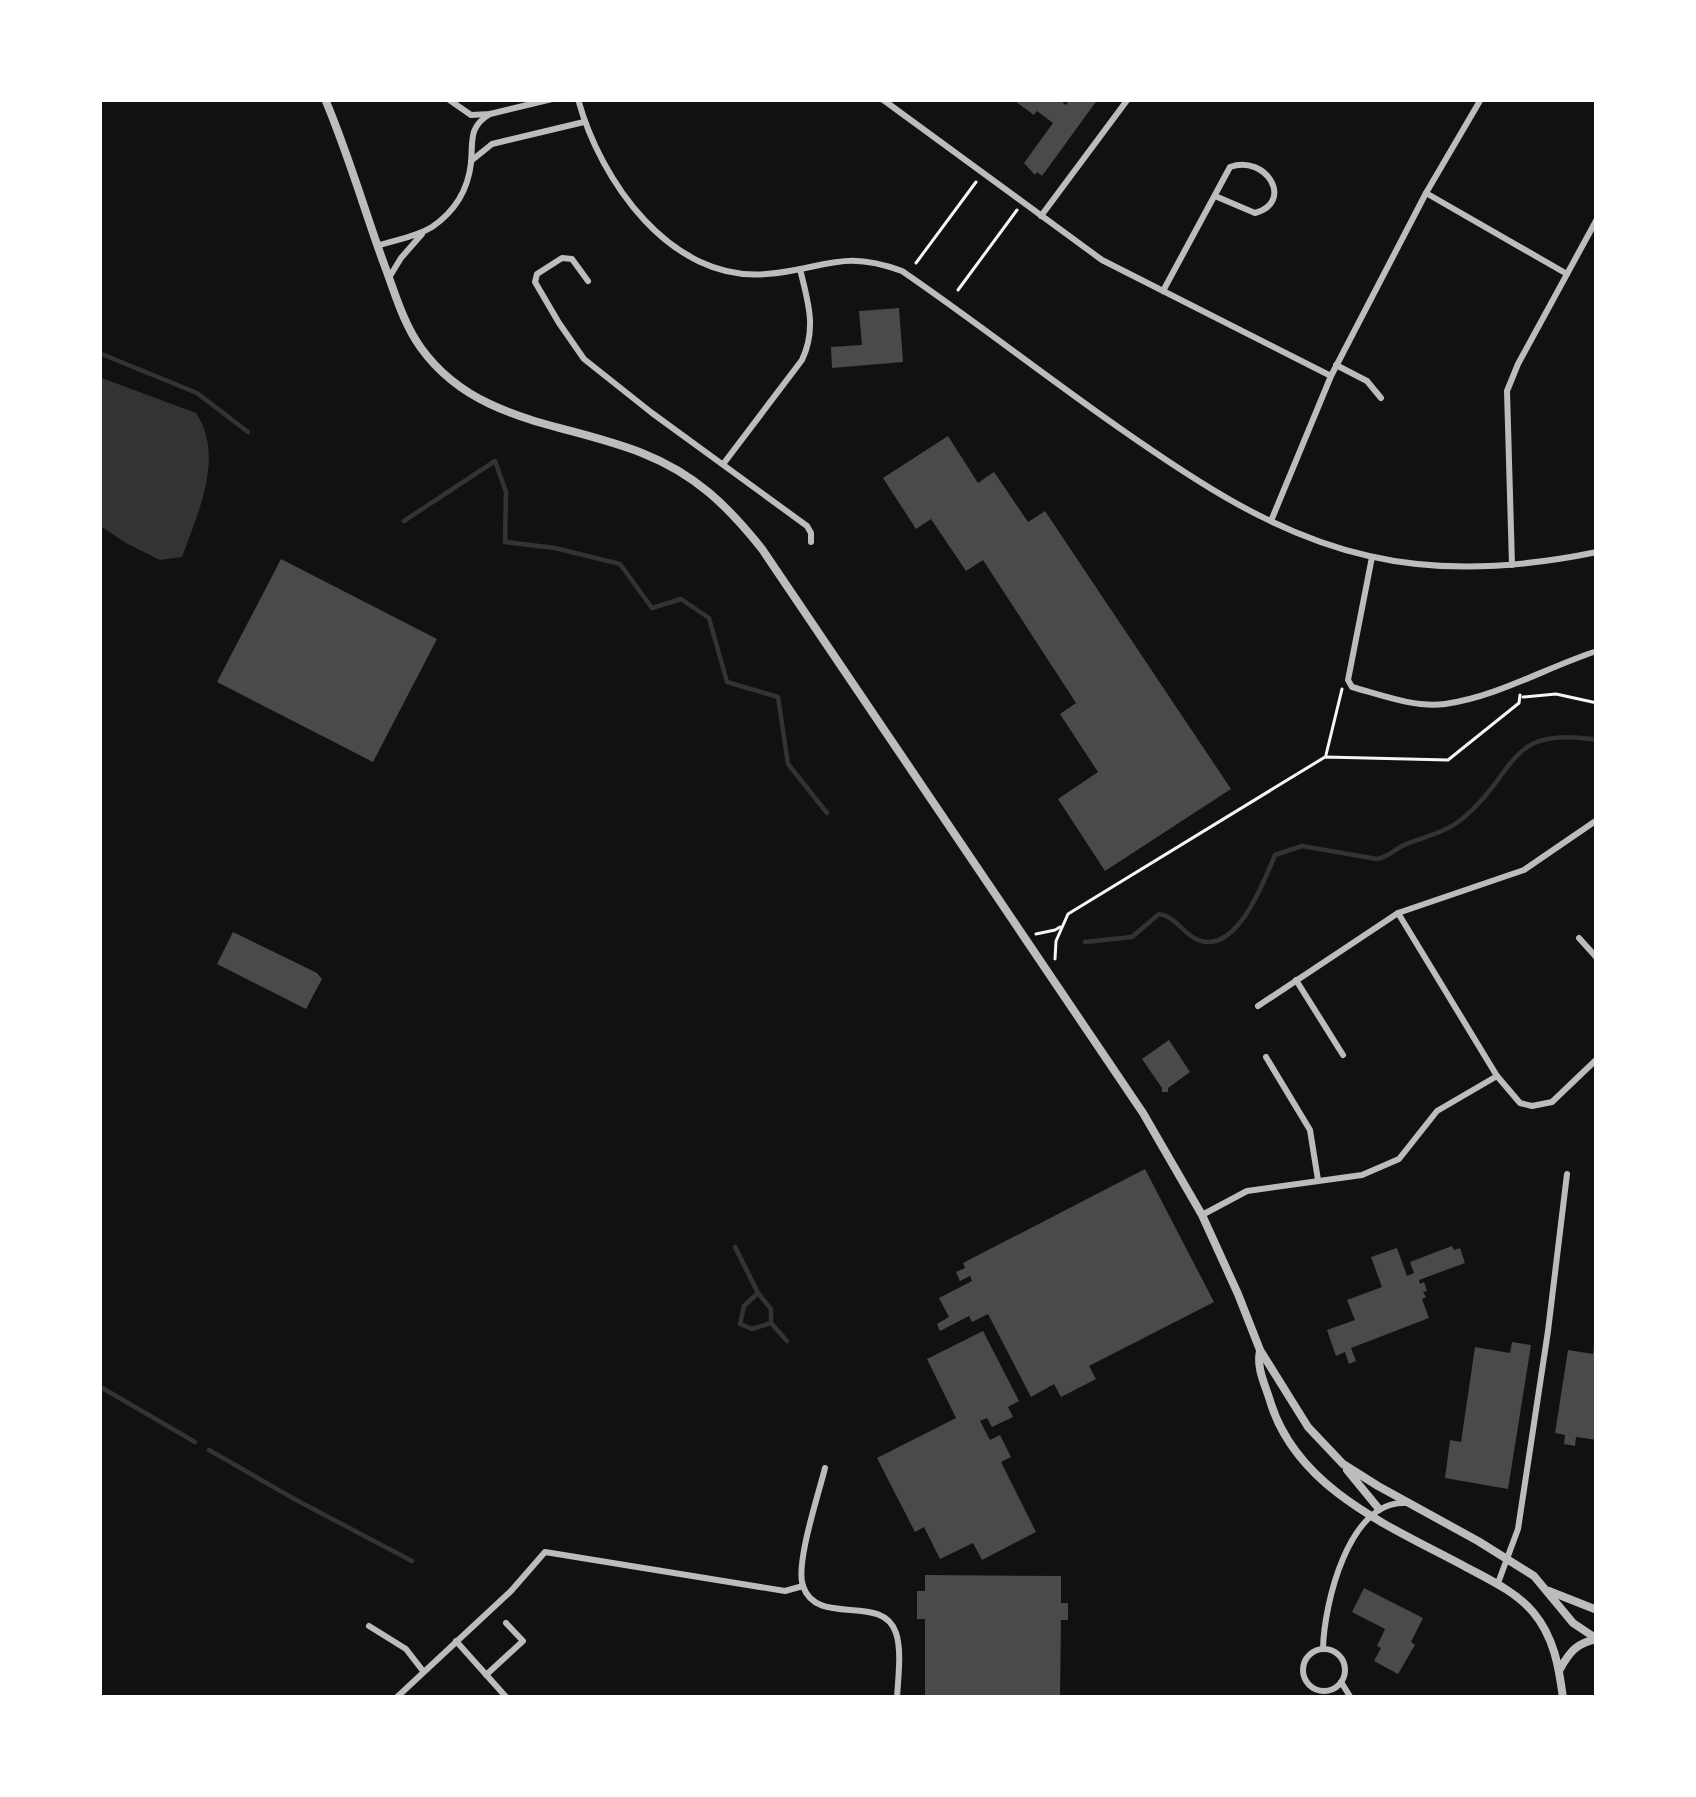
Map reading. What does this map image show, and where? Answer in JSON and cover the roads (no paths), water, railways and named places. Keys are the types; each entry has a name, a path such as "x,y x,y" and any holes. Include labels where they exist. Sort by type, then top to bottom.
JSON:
{"street":[{"path":"326,99 401,313 447,376 492,406 544,426 640,452 698,482 736,517 800,604 1143,1113 1202,1215 1260,1350 1308,1427 1343,1464 1375,1513"},
{"path":"448,99 471,115 552,99"},
{"path":"578,99 596,152 627,202 685,253 746,274 843,259 902,271 1161,458 1270,521 1372,557 1437,565 1512,565 1597,552"},
{"path":"882,99 1102,260 1330,376"},
{"path":"1041,216 1128,99"},
{"path":"1270,521 1330,376 1480,99"},
{"path":"388,278 424,232 456,205 471,161 472,134 490,114"},
{"path":"471,161 492,144 584,122"},
{"path":"1163,291 1230,167 1244,164 1269,175 1274,183 1262,212 1215,196"},
{"path":"1426,193 1567,274"},
{"path":"1512,565 1507,391 1597,219"},
{"path":"377,246 424,232"},
{"path":"588,281 572,260 562,258 537,274 535,282 584,359 808,526 811,542"},
{"path":"724,464 810,344 813,322 800,268"},
{"path":"1336,365 1367,381 1381,398"},
{"path":"1372,557 1348,680 1352,687 1416,703 1444,704 1597,651"},
{"path":"1258,1006 1398,913 1524,870 1597,820"},
{"path":"1398,913 1497,1076 1520,1103 1552,1102 1597,1059"},
{"path":"1579,938 1597,958"},
{"path":"1296,980 1343,1054"},
{"path":"1266,1057 1310,1130 1318,1180"},
{"path":"1202,1215 1246,1191 1362,1175 1399,1160 1437,1111 1497,1076"},
{"path":"1498,1584 1518,1529 1567,1174"},
{"path":"1260,1350 1257,1364 1285,1436 1331,1487 1498,1584 1532,1611 1555,1652 1563,1698"},
{"path":"1343,1464 1534,1576 1573,1623 1597,1639"},
{"path":"825,1468 801,1568 802,1586 821,1606 876,1613 892,1623 898,1636 897,1698"},
{"path":"1323,1649 1331,1588 1350,1547 1375,1513 1393,1503 1409,1504"},
{"path":"396,1698 511,1592 545,1552 785,1591 802,1586"},
{"path":"1548,1590 1597,1610"},
{"path":"486,1675 523,1641 506,1623"},
{"path":"369,1626 406,1649 423,1671"},
{"path":"1559,1670 1581,1642 1597,1639"},
{"path":"456,1641 507,1698"},
{"path":"1341,1682 1323,1691 1307,1682 1306,1659 1323,1649 1335,1653 1343,1663 1341,1682 1351,1698"}],"waterway":[{"path":"99,353 197,393 248,432"},
{"path":"404,521 495,461 506,492 505,542 620,564 652,608 681,599 709,618 727,682 778,697 788,764 827,813"},
{"path":"1085,942 1132,937 1159,914 1198,940 1225,937 1247,913 1275,855 1302,846 1381,858 1462,819 1529,746 1567,737 1597,740"},
{"path":"735,1247 771,1309 771,1323 787,1341"},
{"path":"758,1293 744,1306 740,1324 752,1329 771,1323"},
{"path":"99,1386 195,1442"},
{"path":"209,1450 412,1561"}]}
